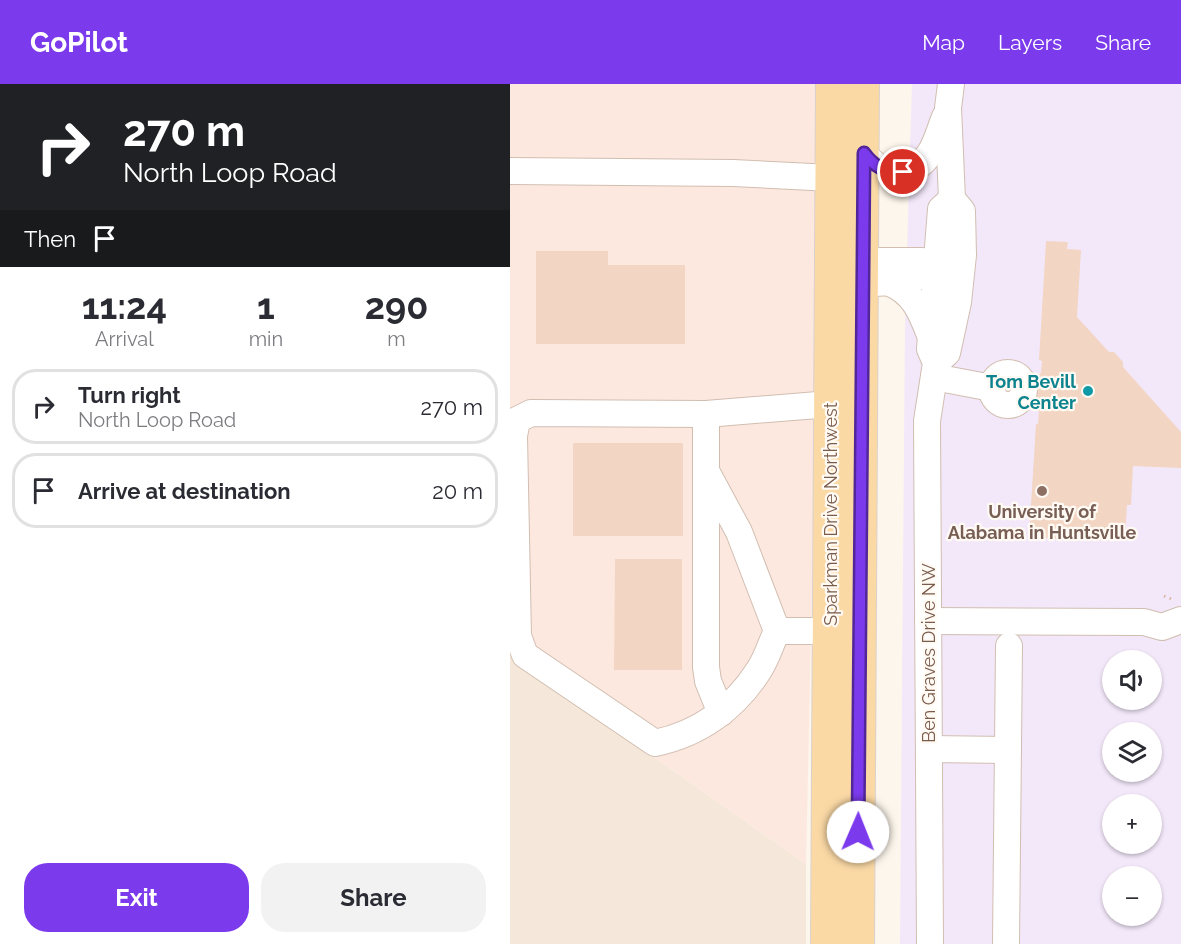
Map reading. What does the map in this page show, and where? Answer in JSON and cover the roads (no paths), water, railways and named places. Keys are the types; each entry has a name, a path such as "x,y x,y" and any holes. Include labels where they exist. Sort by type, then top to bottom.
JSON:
{"main road":[{"name":"Sparkman Drive Northwest","path":"832,84 830,404 845,631 858,944"},
{"name":"Sparkman Drive Northwest","path":"827,944 845,631 872,276 864,153 863,84"}],"street":[{"path":"864,153 870,162 891,173 914,169 931,151 950,96"},
{"name":"Ben Graves Drive NW","path":"935,370 947,353 958,302 963,244 962,211 952,199 950,96"},
{"path":"510,171 733,173 832,178"},
{"name":"Ben Graves Drive NW","path":"930,944 927,421 935,370 930,349 941,209 952,199"},
{"path":"831,272 872,276 923,276 937,268 963,244"},
{"path":"872,276 921,261 937,268 958,302"},
{"path":"872,276 904,290 914,299 931,336"},
{"path":"935,370 992,388"},
{"path":"706,471 739,532 777,631 761,668 736,700 694,730 675,739 655,743 525,655 518,636 514,436 517,420 531,413 706,414 830,404"},
{"path":"706,414 706,667 708,681 721,712"},
{"path":"928,621 1144,622 1162,627 1181,620"},
{"path":"777,631 845,631"},
{"path":"1006,944 1009,646"},
{"path":"929,749 1008,750"}],"place":[{"name":"Tom Bevill Center","path":"1088,391"},
{"name":"University of Alabama in Huntsville","path":"1042,491"}]}
